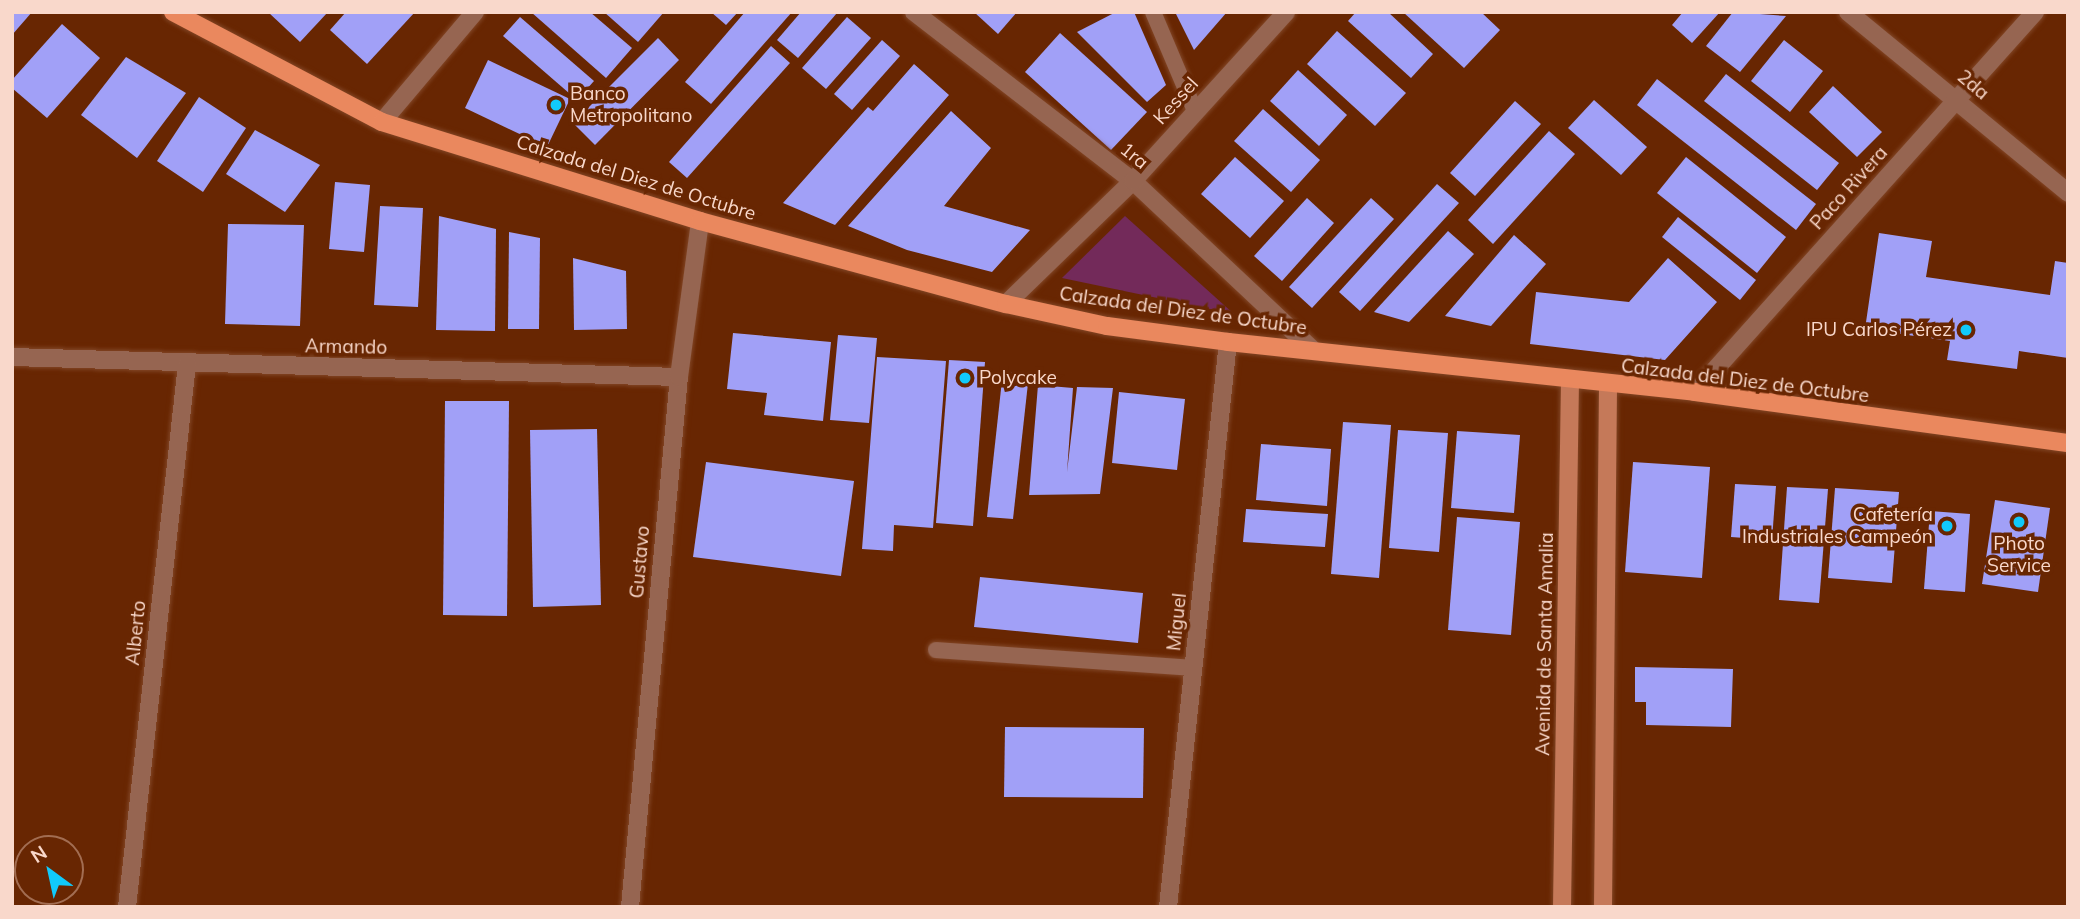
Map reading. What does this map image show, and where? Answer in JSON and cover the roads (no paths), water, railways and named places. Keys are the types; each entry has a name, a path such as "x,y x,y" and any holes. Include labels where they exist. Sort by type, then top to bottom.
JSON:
{"main road":[{"name":"Calzada del Diez de Octubre","path":"173,12 382,122 700,221 1006,304 1107,326 1228,342 1608,386 1695,392 2068,443"}],"street":[{"path":"382,122 475,12"},
{"name":"1ra","path":"914,12 1133,181 1313,350"},
{"name":"Kessel","path":"1006,304 1133,181 1286,12"},
{"name":"2da","path":"1848,12 1957,98 2068,194"},
{"name":"Paco Rivera","path":"1695,392 2035,12"},
{"name":"Gustavo","path":"630,907 679,377 700,221"},
{"name":"Miguel","path":"1168,907 1228,342"},
{"name":"Armando","path":"12,357 679,377"},
{"name":"Alberto","path":"127,907 187,364"},
{"name":"Avenida de Santa Amalia","path":"1562,907 1570,381"},
{"path":"1603,907 1608,386"}],"lane":[{"path":"1153,12 1195,111"},
{"path":"936,650 1193,668"}],"place":[{"name":"Banco Metropolitano","path":"556,105"},
{"name":"IPU Carlos Pérez","path":"1966,330"},
{"name":"Polycake","path":"965,378"},
{"name":"Photo Service","path":"2019,522"},
{"name":"Cafetería Industriales Campeón","path":"1947,526"}]}
